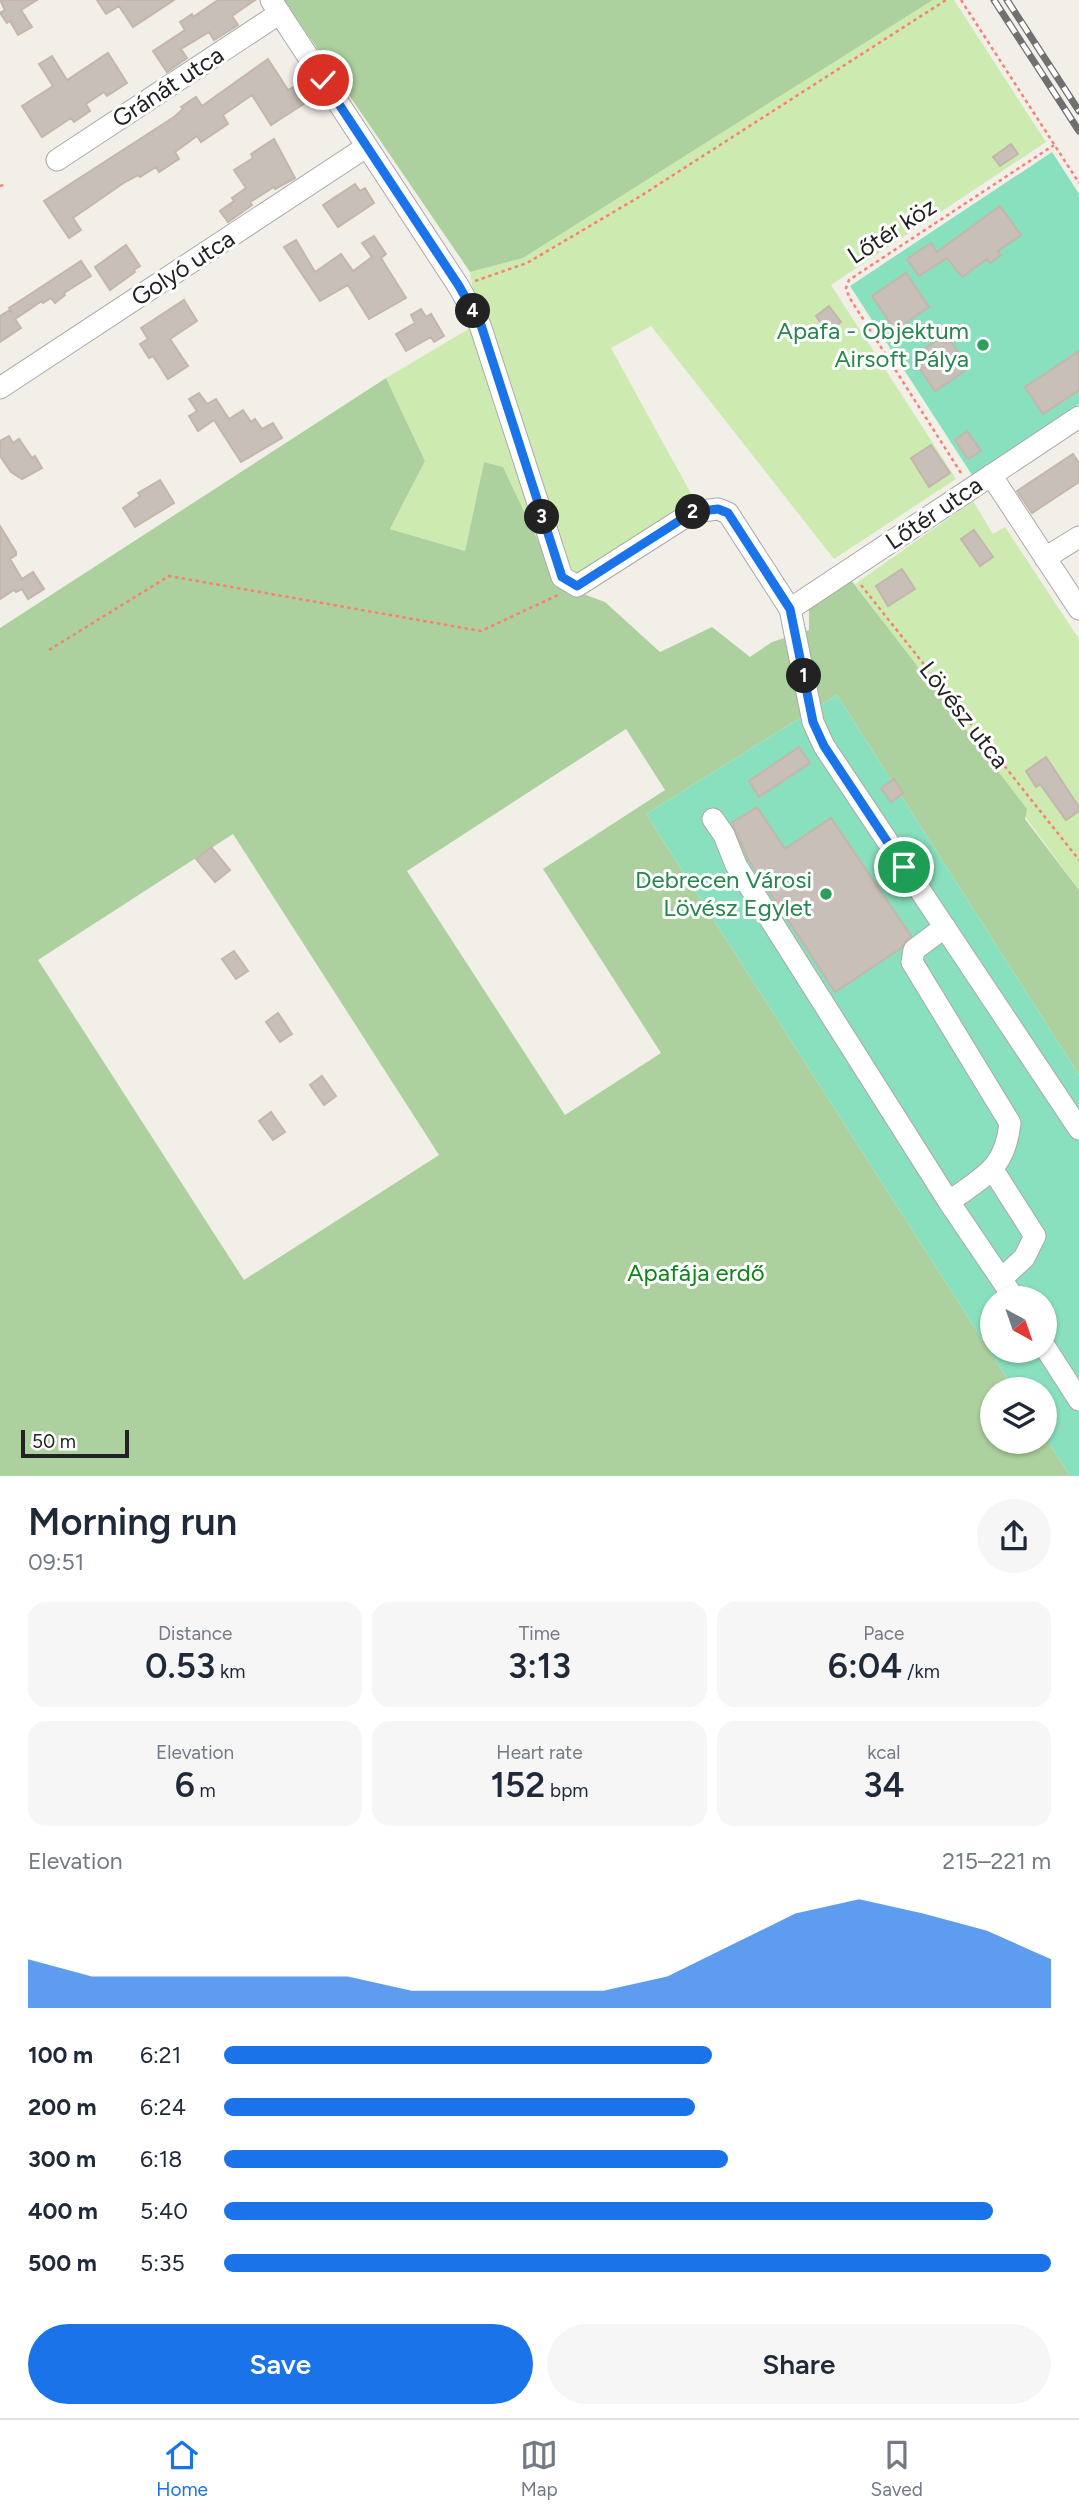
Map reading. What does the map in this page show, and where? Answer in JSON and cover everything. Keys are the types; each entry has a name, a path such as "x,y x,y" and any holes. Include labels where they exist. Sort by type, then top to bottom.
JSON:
{"street":[{"path":"275,7 459,286 481,325 562,577 577,586 693,512 718,509 728,513 790,609 813,722 824,746 1079,1129"},
{"name":"Gránát utca","path":"57,160 275,7"},
{"name":"Golyó utca","path":"0,388 366,147"},
{"name":"Lőtér utca","path":"790,609 855,578 971,488 1079,417"},
{"path":"991,475 1079,609"},
{"path":"1045,558 1079,537"},
{"path":"713,819 724,835 736,865 949,1202 1006,1286"},
{"path":"945,927 914,950 912,962 1010,1123 1008,1140 996,1167 949,1202"},
{"path":"993,1170 1035,1236 1024,1258 1001,1279"},
{"path":"1055,1363 1079,1400"}],"path":[{"path":"459,286 527,263 650,190 946,0"},
{"path":"961,0 1079,183"},
{"name":"Lőtér köz","path":"971,488 849,297 846,288 849,281 1054,145"},
{"path":"49,650 169,576 481,631 577,586"},
{"name":"Lövész utca","path":"855,578 1079,860"}],"green space":[{"path":"284,0 933,0 523,258 470,272"},
{"path":"933,0 954,0 1046,142 831,285 956,479 834,559 651,326 611,348 694,499 559,585 503,467 484,462 465,551 390,529 425,461 386,378 487,318 474,298 470,272 523,258"},
{"name":"Apafa - Objektum Airsoft Pálya","path":"1052,152 1079,194 1079,404 972,475 850,286"},
{"name":"Apafája erdő","path":"386,378 425,461 390,529 465,551 484,462 503,467 559,585 605,602 660,652 712,627 750,657 772,642 809,630 809,602 848,576 1027,809 1025,819 1079,890 1079,1075 837,695 646,814 980,1336 980,1363 997,1363 1006,1377 980,1377 980,1454 1056,1454 1070,1476 0,1476 0,628","holes":["626,729 665,790 543,869 661,1053 565,1115 407,871","233,834 439,1155 244,1280 38,960"]},
{"path":"973,501 993,534 1005,527 1079,639 1079,890 855,584"},
{"path":"837,695 1079,1075 1079,1476 1070,1476 1056,1454 1057,1377 1006,1377 997,1363 1057,1363 1057,1286 980,1286 980,1336 646,814"}],"building":[{"path":"0,0 37,0 21,10 32,27 18,35 10,21 7,23 0,13 5,10"},
{"path":"97,0 174,0 133,27 119,6 106,14"},
{"path":"218,0 255,0 232,16 238,25 214,40 209,32 181,49 187,58 167,72 153,51 185,30 180,22 192,14 193,17"},
{"path":"108,53 127,83 107,96 104,92 86,104 90,111 74,122 71,118 42,137 22,106 53,86 39,64 52,56 67,80"},
{"path":"268,59 288,90 295,86 305,103 271,125 252,95 223,115 228,124 201,142 197,136 175,152 179,159 159,172 156,167 125,182 73,218 81,230 69,238 44,201 174,117 183,109 181,107 196,97 202,106"},
{"path":"274,139 295,178 250,202 252,205 228,222 220,211 246,188 234,170 253,158 251,154"},
{"path":"1011,144 1018,154 1000,166 993,157"},
{"path":"355,184 360,191 365,188 374,203 338,227 323,205"},
{"path":"1000,206 1021,235 998,251 1001,255 990,263 987,259 962,277 947,258 919,276 907,259 931,243 937,252"},
{"path":"374,236 386,254 381,258 406,298 369,319 348,285 320,301 284,247 296,240 315,272 341,254 353,271 372,257 362,243"},
{"path":"126,245 140,266 110,290 95,267"},
{"path":"81,261 91,276 64,293 55,303 51,298 43,303 42,301 15,319 21,328 0,342 0,316 10,310 12,313 9,308"},
{"path":"906,273 929,307 895,330 872,296"},
{"path":"184,300 197,321 170,339 188,366 168,379 153,356 149,358 140,344 148,339 141,328"},
{"path":"829,306 841,322 827,332 816,316"},
{"path":"421,309 426,317 431,314 444,336 434,342 431,337 406,351 396,334 415,323 411,315"},
{"path":"946,334 969,368 935,391 912,357"},
{"path":"1079,351 1079,390 1043,414 1025,387"},
{"path":"199,393 207,404 216,399 229,419 243,410 251,422 255,419 262,429 273,423 282,438 241,462 214,420 198,431 189,416 197,411 189,399"},
{"path":"967,431 981,451 968,459 955,440"},
{"path":"9,436 13,443 19,439 42,468 22,479 11,472 0,456 0,441"},
{"path":"931,445 950,473 929,487 911,458"},
{"path":"1073,454 1079,463 1079,482 1032,513 1017,491"},
{"path":"160,480 174,503 135,527 123,508 140,496 138,493"},
{"path":"0,526 16,552 10,559 22,579 33,572 44,589 28,599 22,589 16,592 14,590 0,599"},
{"path":"974,530 993,557 980,566 961,539"},
{"path":"902,569 915,589 888,606 876,586"},
{"path":"799,747 810,763 759,797 749,781"},
{"path":"1046,757 1079,807 1079,811 1066,820 1040,784 1036,787 1026,771"},
{"path":"894,779 903,793 891,802 881,788"},
{"name":"Debrecen Városi Lövész Egylet","path":"757,807 785,849 831,818 911,936 901,948 835,992 748,859 732,823"},
{"path":"211,847 230,870 215,882 196,859"},
{"path":"234,951 248,971 236,979 222,959"},
{"path":"278,1013 292,1034 280,1042 266,1022"},
{"path":"322,1076 336,1096 324,1105 310,1085"},
{"path":"271,1112 285,1132 273,1140 259,1121"}],"railway":[{"path":"994,0 1079,131"},
{"path":"1007,0 1079,111"}],"place":[{"name":"Apafa - Objektum Airsoft Pálya","path":"983,345"},
{"name":"Debrecen Városi Lövész Egylet","path":"826,894"}],"route":[{"path":"323,80 459,286 481,325 562,577 577,586 693,512 718,509 728,513 790,609 813,722 824,746 904,867"}]}
